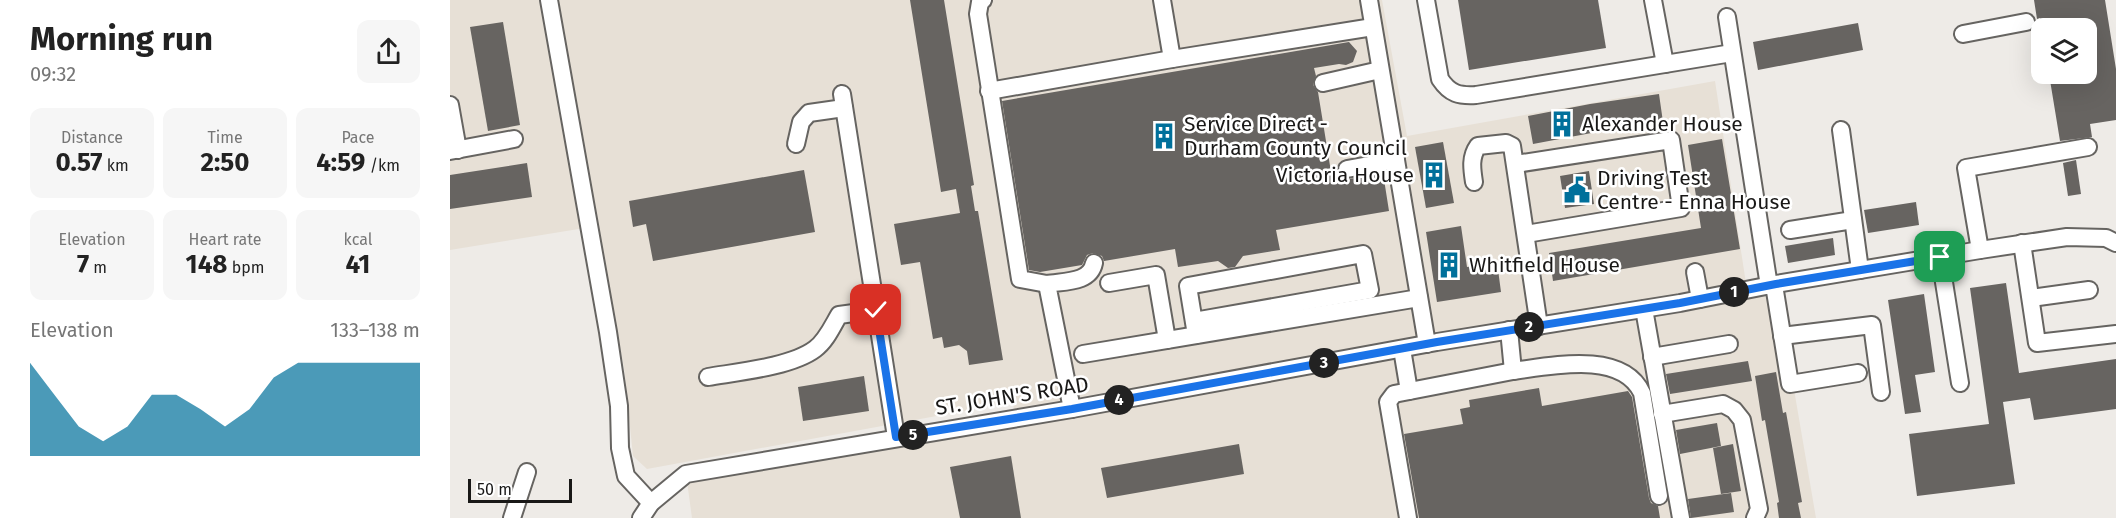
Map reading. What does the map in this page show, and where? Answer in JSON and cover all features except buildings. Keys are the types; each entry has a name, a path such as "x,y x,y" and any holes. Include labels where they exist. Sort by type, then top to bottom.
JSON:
{"street":[{"path":"549,0 608,332 619,406 620,448 626,476 651,503"},
{"path":"983,0 980,2 978,14 1020,279 1047,284 1086,278 1092,271 1094,263"},
{"path":"1162,0 1172,59"},
{"path":"1369,0 1427,344"},
{"path":"1426,0 1440,79 1448,90 1459,96 1732,53"},
{"path":"1653,0 1665,64"},
{"path":"1727,17 1790,384 1858,373"},
{"path":"1963,34 2026,22"},
{"path":"989,91 1373,27"},
{"path":"1323,82 1380,70"},
{"path":"796,144 801,122 809,113 843,101 896,437"},
{"path":"450,105 454,150 514,139"},
{"path":"1841,130 1860,270"},
{"path":"1516,164 1671,140 1681,208 1526,234"},
{"path":"1474,182 1472,165 1474,152 1478,146 1506,143 1512,146 1539,326"},
{"path":"1980,250 1966,168 2088,147"},
{"path":"1347,169 1396,160"},
{"path":"1790,231 1853,220"},
{"name":"ST. JOHN'S ROAD","path":"640,518 651,503 686,474 1072,409 1427,344 1644,309 2022,243 2067,237 2106,238 2116,243"},
{"path":"2022,243 2037,343 2116,334"},
{"path":"1083,354 1167,340 1195,328 1370,290 1363,254 1188,286 1195,328"},
{"path":"1940,257 1960,383"},
{"path":"1695,272 1700,299"},
{"path":"1109,283 1156,275 1167,340"},
{"path":"1047,284 1072,409"},
{"path":"2031,298 2089,291"},
{"path":"1195,328 1419,298"},
{"path":"1644,309 1681,518"},
{"path":"708,378 801,357 816,348 839,315 876,310"},
{"path":"1782,336 1872,325 1881,392"},
{"path":"1509,330 1513,371"},
{"path":"1652,357 1729,344"},
{"path":"1402,349 1409,392"},
{"path":"1408,518 1388,402 1394,394 1513,371 1590,363 1606,365 1638,384 1642,393 1659,496"},
{"path":"1662,414 1723,404 1734,410 1742,420 1759,510 1755,518"},
{"path":"512,518 526,472"}],"shaded area":[{"path":"450,0 1382,0 1407,136 1715,81 1747,290 1776,284 1816,518 692,518 686,474 1015,418 1013,402 647,469 633,456 624,368 597,226 450,250"}],"place":[{"name":"Alexander House","path":"1562,124"},
{"name":"Service Direct - Durham County Council","path":"1164,136"},
{"name":"Victoria House","path":"1434,175"},
{"name":"Driving Test Centre - Enna House","path":"1577,190"},
{"name":"Whitfield House","path":"1449,265"}],"route":[{"path":"876,310 896,437 1072,409 1437,342 1680,303 1776,284 1940,257"}]}
